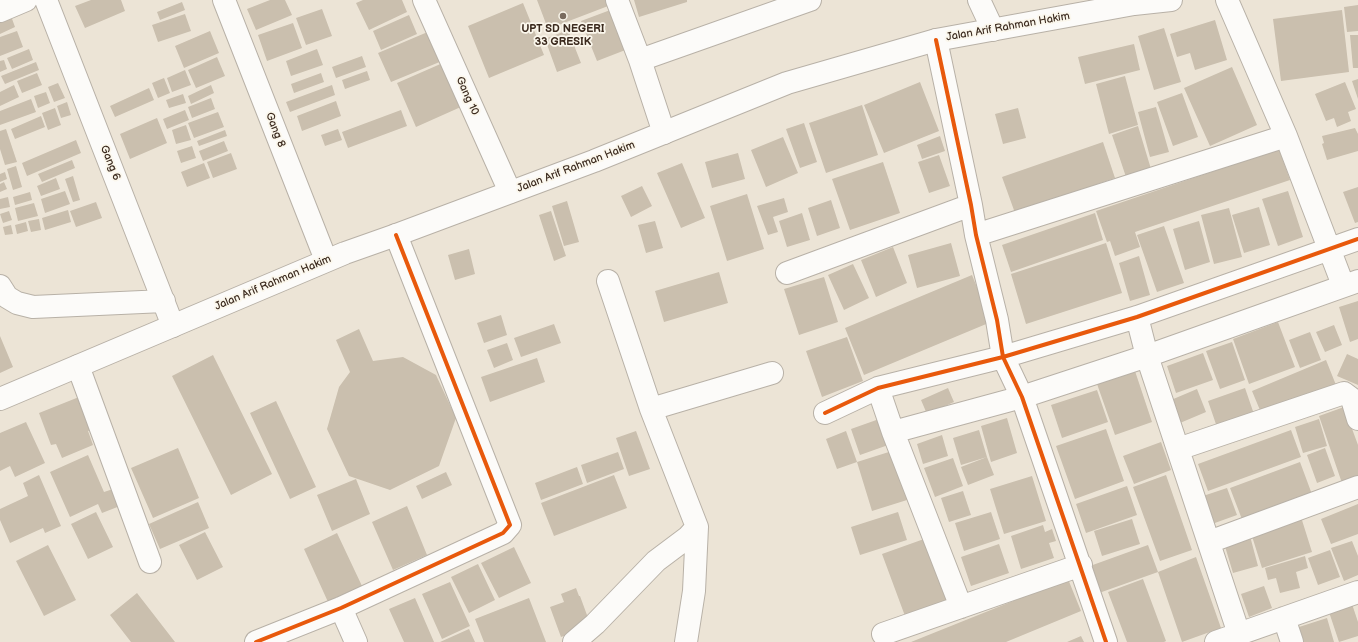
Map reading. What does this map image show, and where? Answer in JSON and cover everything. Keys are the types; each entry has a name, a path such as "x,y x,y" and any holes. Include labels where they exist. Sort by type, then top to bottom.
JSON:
{"street":[{"path":"0,11 26,0"},
{"name":"Gang 6","path":"46,0 174,326"},
{"name":"Gang 8","path":"224,0 326,260"},
{"name":"Gang 10","path":"424,0 510,192"},
{"path":"617,0 640,60 664,133"},
{"path":"640,60 810,0"},
{"path":"980,0 993,30"},
{"name":"Jalan Arif Rahman Hakim","path":"0,399 326,260 396,235 664,133 787,83 936,40 1134,4 1171,0"},
{"path":"893,432 1022,397 1147,356 1351,283 1331,249 1286,136 1227,0"},
{"path":"936,40 1003,357 1022,397 1081,565 1106,642"},
{"path":"976,235 1286,136"},
{"path":"787,274 971,205"},
{"path":"256,642 341,608 503,533 510,525 396,235"},
{"path":"825,413 878,388 1003,357 1137,317 1358,239"},
{"path":"608,281 651,409 697,527 694,591 686,642"},
{"path":"0,286 7,297 33,307 164,301"},
{"path":"1137,317 1147,356 1239,634"},
{"path":"78,366 150,562"},
{"path":"651,409 772,373"},
{"path":"878,388 893,432 961,607"},
{"path":"1178,449 1344,393 1352,399 1358,419"},
{"path":"1209,542 1358,487"},
{"path":"574,642 595,624 656,561 688,537 697,527"},
{"path":"883,634 1081,565"},
{"path":"1216,642 1358,592"},
{"path":"341,608 356,642"},
{"path":"1284,618 1292,642"}],"building":[{"path":"91,0 121,0 125,11 85,28 75,6"},
{"path":"270,0 285,0 292,15 256,30 247,9"},
{"path":"363,0 402,0 407,12 369,30 356,3"},
{"name":"UPT SD NEGERI 33 GRESIK","path":"537,0 615,0 616,3 548,29"},
{"path":"634,0 687,0 687,2 639,17"},
{"path":"182,2 185,10 160,20 157,12"},
{"path":"523,3 544,55 489,78 468,26"},
{"path":"1358,5 1358,31 1347,32 1344,7"},
{"path":"322,9 332,36 306,45 296,18"},
{"path":"613,9 628,49 597,61 581,21"},
{"path":"1342,10 1349,72 1281,81 1273,19"},
{"path":"185,14 191,31 158,42 152,25"},
{"path":"409,15 417,34 381,50 373,31"},
{"path":"11,16 15,27 0,34 0,21"},
{"path":"1215,20 1227,60 1195,70 1190,53 1177,57 1170,34"},
{"path":"293,23 302,48 267,61 258,35"},
{"path":"1164,28 1181,82 1154,90 1138,36"},
{"path":"568,30 581,63 557,72 545,39"},
{"path":"17,31 23,47 0,56 0,37"},
{"path":"210,31 219,53 184,68 175,46"},
{"path":"430,31 442,61 391,82 378,53"},
{"path":"1350,35 1358,35 1358,68 1353,68"},
{"path":"1134,44 1140,70 1085,84 1078,57"},
{"path":"29,49 33,60 12,69 7,58"},
{"path":"317,49 323,65 291,76 286,61"},
{"path":"362,56 366,67 336,78 332,67"},
{"path":"217,57 225,76 196,88 188,70"},
{"path":"4,60 7,69 0,72 0,61"},
{"path":"36,62 39,70 5,84 1,76"},
{"path":"445,62 463,106 416,127 397,83"},
{"path":"1232,67 1257,125 1210,146 1184,88"},
{"path":"185,70 191,85 172,92 167,78"},
{"path":"367,71 370,80 345,89 342,80"},
{"path":"37,73 42,85 22,93 17,81"},
{"path":"321,73 324,82 294,93 291,84"},
{"path":"1125,76 1138,125 1109,134 1096,84"},
{"path":"164,78 170,93 158,98 152,83"},
{"path":"1358,79 1358,99 1352,81"},
{"path":"920,82 939,131 884,153 864,105"},
{"path":"1345,82 1356,109 1348,112 1351,121 1337,127 1334,118 1326,121 1315,94"},
{"path":"58,83 65,98 54,102 48,87"},
{"path":"14,85 19,97 0,106 0,92"},
{"path":"211,85 214,93 191,104 188,96"},
{"path":"332,85 335,95 290,112 286,102"},
{"path":"149,88 154,100 115,117 110,106"},
{"path":"46,92 50,103 38,108 34,96"},
{"path":"1182,93 1198,137 1173,146 1157,102"},
{"path":"183,94 186,103 169,108 166,100"},
{"path":"211,98 215,109 192,118 188,107"},
{"path":"31,99 36,112 0,125 0,111"},
{"path":"336,101 341,116 302,131 297,116"},
{"path":"67,102 71,115 61,118 57,106"},
{"path":"862,105 878,155 826,173 809,123"},
{"path":"1156,107 1169,152 1150,157 1138,112"},
{"path":"55,108 61,125 48,130 42,113"},
{"path":"1018,108 1026,138 1003,144 995,114"},
{"path":"185,110 189,120 167,129 163,119"},
{"path":"401,110 407,126 348,148 342,132"},
{"path":"218,112 224,127 194,138 188,123"},
{"path":"41,116 45,127 15,139 11,129"},
{"path":"157,118 167,143 130,159 120,134"},
{"path":"804,123 817,162 800,168 786,129"},
{"path":"186,125 191,140 176,144 172,130"},
{"path":"1138,126 1151,169 1126,177 1112,135"},
{"path":"1355,128 1358,134 1358,151 1327,160 1322,144 1324,143 1322,136"},
{"path":"6,129 17,162 5,165 0,149 0,131"},
{"path":"338,129 342,140 325,146 321,135"},
{"path":"225,130 227,136 199,146 197,141"},
{"path":"940,136 945,151 922,159 917,145"},
{"path":"783,137 798,173 766,187 751,150"},
{"path":"76,140 81,153 27,176 22,163"},
{"path":"224,141 228,151 203,161 199,151"},
{"path":"1103,142 1115,178 1015,213 1002,177"},
{"path":"192,146 196,158 181,163 177,151"},
{"path":"1279,149 1290,180 1135,232 1140,247 1115,256 1110,241 1107,242 1096,211"},
{"path":"231,153 237,169 213,178 207,162"},
{"path":"738,153 745,179 712,188 705,162"},
{"path":"939,155 950,186 929,193 918,162"},
{"path":"72,160 75,168 42,182 38,174"},
{"path":"883,162 900,213 850,230 832,179"},
{"path":"204,163 210,178 187,187 181,172"},
{"path":"682,163 705,218 681,228 657,173"},
{"path":"16,166 22,187 13,190 7,169"},
{"path":"5,172 7,179 0,182 0,174"},
{"path":"73,176 80,200 73,202 65,179"},
{"path":"56,178 60,189 41,196 37,186"},
{"path":"4,182 7,189 0,192 0,184"},
{"path":"642,186 652,206 631,217 621,196"},
{"path":"1358,187 1358,222 1355,223 1343,192"},
{"path":"65,191 70,204 45,213 41,199"},
{"path":"1288,191 1303,237 1278,246 1262,199"},
{"path":"30,192 32,200 15,205 13,197"},
{"path":"747,194 764,249 727,261 710,206"},
{"path":"8,197 10,207 0,209 0,199"},
{"path":"784,198 788,212 773,217 778,232 768,235 757,206"},
{"path":"831,200 840,228 817,236 808,208"},
{"path":"567,201 579,242 564,246 552,206"},
{"path":"96,202 102,218 76,227 70,211"},
{"path":"34,203 38,216 18,221 15,208"},
{"path":"1259,207 1270,245 1244,253 1232,215"},
{"path":"1229,208 1242,257 1214,264 1201,215"},
{"path":"68,210 71,222 45,230 42,218"},
{"path":"9,211 12,220 3,223 0,214"},
{"path":"551,211 566,256 554,261 539,215"},
{"path":"802,213 810,240 787,247 779,221"},
{"path":"1095,213 1103,240 1011,272 1002,245"},
{"path":"39,219 41,230 31,232 28,221"},
{"path":"655,221 663,248 646,253 638,225"},
{"path":"1199,221 1210,262 1185,270 1173,229"},
{"path":"26,222 28,231 17,234 15,225"},
{"path":"11,225 13,234 5,235 3,227"},
{"path":"1164,226 1184,283 1157,292 1137,235"},
{"path":"951,243 960,276 917,288 908,255"},
{"path":"1106,243 1122,293 1026,324 1011,274"},
{"path":"893,247 907,283 876,297 861,260"},
{"path":"469,249 475,274 455,280 448,255"},
{"path":"1139,256 1150,295 1130,301 1119,263"},
{"path":"853,264 869,298 844,310 828,275"},
{"path":"719,272 728,303 664,322 655,291"},
{"path":"972,275 991,322 864,375 845,328"},
{"path":"824,277 838,322 799,335 784,289"},
{"path":"1358,301 1358,339 1350,342 1339,307"},
{"path":"501,315 507,335 484,343 477,323"},
{"path":"1278,322 1295,367 1249,384 1233,339"},
{"path":"554,324 561,343 521,357 514,338"},
{"path":"1334,325 1342,345 1325,352 1316,332"},
{"path":"359,329 373,361 403,357 436,375 456,418 439,466 390,490 349,476 327,429 339,387 350,372 336,340"},
{"path":"1310,332 1321,360 1300,368 1289,340"},
{"path":"0,336 13,367 0,373"},
{"path":"847,337 863,381 822,397 806,351"},
{"path":"1232,342 1245,380 1220,389 1206,351"},
{"path":"507,343 513,360 494,368 487,350"},
{"path":"1203,353 1213,380 1176,393 1167,366"},
{"path":"1347,354 1358,359 1358,385 1337,376"},
{"path":"213,355 272,474 231,495 172,376"},
{"path":"537,358 545,382 490,402 481,377"},
{"path":"1326,360 1336,385 1262,415 1252,391"},
{"path":"1135,371 1152,422 1115,435 1097,384"},
{"path":"948,388 954,402 927,414 921,400"},
{"path":"1245,388 1255,417 1218,430 1208,401"},
{"path":"1197,389 1206,412 1180,423 1171,400"},
{"path":"1097,390 1108,422 1062,438 1051,405"},
{"path":"79,397 92,430 88,431 93,445 62,458 56,444 51,445 39,413"},
{"path":"276,401 316,487 290,499 250,413"},
{"path":"1344,407 1358,445 1358,481 1343,486 1319,416"},
{"path":"882,418 891,444 860,455 851,429"},
{"path":"1007,418 1017,453 991,462 981,426"},
{"path":"1319,419 1327,446 1303,453 1295,427"},
{"path":"26,422 45,463 15,477 10,466 0,471 0,433"},
{"path":"1106,429 1124,481 1075,499 1056,446"},
{"path":"979,430 987,457 961,465 953,438"},
{"path":"1291,430 1301,457 1208,491 1198,464"},
{"path":"636,431 650,469 629,476 616,438"},
{"path":"846,431 857,462 837,469 826,439"},
{"path":"942,435 948,456 923,464 917,444"},
{"path":"1161,442 1171,470 1134,484 1123,456"},
{"path":"178,448 199,498 153,518 131,468"},
{"path":"1325,448 1335,476 1317,483 1307,455"},
{"path":"892,451 907,500 872,511 857,462"},
{"path":"618,452 624,469 587,483 581,465"},
{"path":"88,455 104,492 113,489 120,506 102,513 98,504 70,517 50,472"},
{"path":"987,457 994,475 968,485 961,467"},
{"path":"953,458 963,486 935,497 924,468"},
{"path":"1300,462 1313,497 1243,522 1230,488"},
{"path":"577,467 583,484 541,500 535,483"},
{"path":"446,472 452,485 422,499 416,486"},
{"path":"39,475 61,526 45,533 43,528 10,543 0,520 0,509 28,496 23,483"},
{"path":"614,475 627,508 554,536 541,503"},
{"path":"1166,475 1192,550 1160,561 1133,487"},
{"path":"1032,476 1046,521 1004,534 990,489"},
{"path":"356,479 370,514 332,531 317,495"},
{"path":"1127,486 1137,515 1086,533 1076,504"},
{"path":"1227,488 1237,515 1212,524 1203,496"},
{"path":"963,491 971,515 949,522 941,498"},
{"path":"198,502 209,528 160,549 149,524"},
{"path":"1358,504 1358,534 1331,544 1321,519"},
{"path":"407,506 427,555 393,570 372,522"},
{"path":"96,512 113,547 88,559 71,524"},
{"path":"898,512 907,540 860,555 851,527"},
{"path":"991,512 1000,539 964,551 955,523"},
{"path":"1301,517 1312,552 1262,568 1251,533"},
{"path":"1132,519 1140,544 1102,556 1094,531"},
{"path":"1043,525 1045,532 1052,529 1056,541 1049,543 1054,558 1021,569 1011,536"},
{"path":"205,532 223,567 197,580 179,545"},
{"path":"337,533 362,586 328,602 304,549"},
{"path":"1250,536 1258,566 1233,573 1224,543"},
{"path":"924,539 946,600 905,616 882,554"},
{"path":"1352,541 1358,556 1358,575 1344,581 1331,548"},
{"path":"999,544 1009,573 971,586 961,557"},
{"path":"48,545 76,600 44,616 16,561"},
{"path":"1148,545 1158,572 1099,593 1090,566"},
{"path":"514,547 531,583 499,598 481,563"},
{"path":"1330,550 1340,577 1318,585 1308,558"},
{"path":"1305,556 1308,568 1296,572 1300,588 1280,593 1276,578 1268,580 1265,568"},
{"path":"1196,557 1221,628 1182,642 1158,572"},
{"path":"478,564 495,600 469,613 451,577"},
{"path":"1068,579 1081,611 1006,642 911,642"},
{"path":"1143,579 1166,641 1164,642 1127,642 1108,592"},
{"path":"450,582 470,626 442,639 422,594"},
{"path":"1264,586 1272,608 1249,617 1241,594"},
{"path":"576,588 591,626 561,637 550,607 564,602 561,594"},
{"path":"137,593 175,642 131,642 110,615"},
{"path":"415,598 434,642 404,642 389,609"},
{"path":"529,598 546,642 484,642 475,619"},
{"path":"1352,604 1358,622 1358,636 1339,642 1329,612"},
{"path":"1327,618 1334,642 1304,642 1299,627"},
{"path":"469,629 475,642 440,642"},
{"path":"1081,636 1084,642 1067,642"}],"cycle path":[{"path":"936,40 976,235 997,320 1003,357 1022,397 1106,642"},
{"path":"256,642 341,608 503,533 510,525 396,235"},
{"path":"825,413 878,388 1003,357 1137,317 1358,239"}],"place":[{"name":"UPT SD NEGERI 33 GRESIK","path":"563,16"}]}
